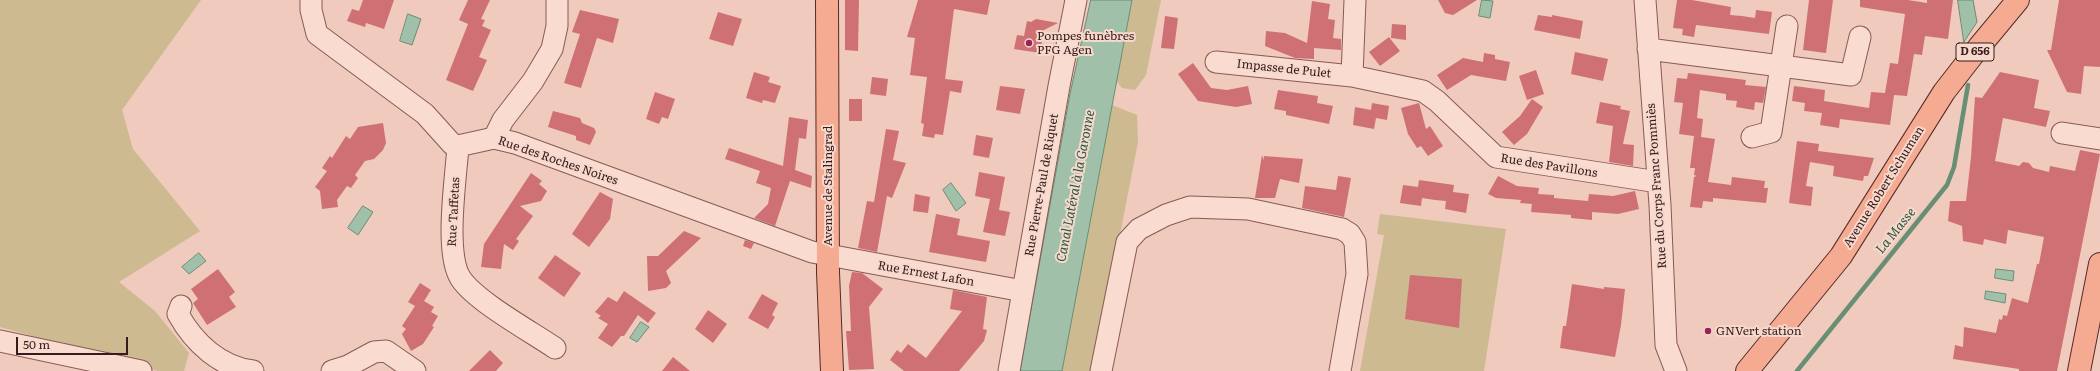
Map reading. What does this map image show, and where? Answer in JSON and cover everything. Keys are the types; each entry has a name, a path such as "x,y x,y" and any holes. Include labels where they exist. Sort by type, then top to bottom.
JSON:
{"main road":[{"name":"Avenue de Stalingrad","path":"827,0 829,256 832,371"},
{"name":"Avenue Robert Schuman","path":"1747,371 1841,256 1944,92 2013,6"},
{"path":"2079,371 2100,264"}],"street":[{"path":"312,0 311,10 317,34 420,110 447,141 458,146"},
{"path":"494,138 503,120 533,81 552,49 557,26 556,0"},
{"name":"Rue Pierre-Paul de Riquet","path":"1009,371 1059,86 1076,0"},
{"path":"1352,76 1355,0"},
{"name":"Rue du Corps Franc Pommiès","path":"1645,0 1658,182 1666,345 1676,371"},
{"path":"1752,137 1771,132 1786,26"},
{"path":"1648,50 1851,75 1860,37"},
{"name":"Impasse de Pulet","path":"1216,62 1352,76"},
{"name":"Rue des Pavillons","path":"1352,76 1423,91 1438,100 1496,157 1658,182"},
{"path":"2062,133 2100,139"},
{"name":"Rue des Roches Noires","path":"458,146 494,138 515,144 738,226 829,256"},
{"name":"Rue Taffetas","path":"458,146 451,246 457,272 466,286 480,298 555,348"},
{"path":"1101,371 1128,242 1139,229 1166,215 1190,207 1220,207 1248,209 1317,223 1342,229 1350,234 1355,242 1357,274 1340,371"},
{"name":"Rue Ernest Lafon","path":"829,256 1023,291"},
{"path":"181,306 178,314 186,329 211,355 231,365 253,371"},
{"path":"0,341 141,371"},
{"path":"332,371 348,366 374,352 386,352 415,371"}],"shaded area":[{"path":"0,0 201,0 122,110 133,149 200,231 119,282 155,311 189,353 184,371 158,371 0,327"},
{"path":"1132,0 1161,0 1146,75 1135,90 1122,88 1116,80"},
{"path":"1112,105 1137,115 1138,142 1109,291 1098,371 1062,371"},
{"path":"1380,214 1506,229 1484,371 1360,371 1384,235 1377,234"}],"water":[{"name":"Canal Latéral à la Garonne","path":"1091,0 1132,0 1062,371 1020,371 1070,94"},
{"path":"1482,0 1493,1 1490,18 1479,16"},
{"path":"1958,0 1973,0 1977,22 1964,42"},
{"path":"408,14 421,19 412,45 400,41"},
{"path":"951,183 966,203 956,211 943,190"},
{"path":"363,206 373,212 358,235 348,228"},
{"path":"199,253 206,261 189,274 182,267"},
{"path":"1996,269 2014,271 2013,281 1995,278"},
{"path":"1986,291 2006,294 2005,303 1985,299"},
{"path":"641,322 649,327 637,342 630,338"}],"building":[{"path":"363,0 394,0 384,29 366,23 365,27 347,21 352,9 359,11"},
{"path":"468,0 490,0 481,19 485,20 482,26 491,30 479,57 487,60 473,91 446,80 468,24 459,20"},
{"path":"845,0 859,0 858,51 845,50"},
{"path":"918,0 990,0 987,15 954,9 945,79 963,81 961,93 950,91 943,135 935,134 934,138 922,136 924,124 921,123 927,77 910,75 915,38 907,37"},
{"path":"1438,0 1477,0 1453,15 1445,13"},
{"path":"1677,0 1692,0 1731,7 1730,15 1755,18 1756,10 1772,12 1769,34 1696,25 1694,37 1682,35 1683,29 1673,28"},
{"path":"1809,0 1833,0 1826,53 1803,50"},
{"path":"1860,0 1908,0 1927,3 1927,0 1953,0 1948,39 1925,36 1922,55 1914,54 1907,96 1894,95 1890,125 1840,119 1839,128 1820,125 1822,113 1804,111 1805,103 1792,101 1794,86 1825,90 1824,101 1869,108 1871,92 1885,93 1890,63 1898,64 1905,14 1860,7"},
{"path":"2059,0 2100,0 2100,67 2084,66 2081,94 2067,92 2047,50 2051,50"},
{"path":"1312,1 1330,4 1328,19 1335,20 1333,38 1341,39 1341,50 1314,48 1314,59 1295,58 1265,46 1266,31 1285,33 1307,43"},
{"path":"580,10 619,19 613,43 597,38 581,88 564,83 580,34 572,32"},
{"path":"718,12 742,19 733,46 709,39"},
{"path":"1538,15 1552,17 1552,15 1583,21 1580,39 1534,30"},
{"path":"1165,16 1178,18 1174,49 1161,48"},
{"name":"Pompes funèbres PFG Agen","path":"1036,19 1058,23 1044,30 1040,53 1014,49 1017,35 1024,36 1027,21 1031,22"},
{"path":"1392,24 1406,25 1406,40 1391,38"},
{"path":"1389,37 1400,51 1380,66 1369,52"},
{"path":"1575,52 1608,59 1603,81 1571,74"},
{"path":"1484,53 1495,55 1495,59 1510,62 1506,81 1471,75 1447,90 1437,75 1463,58 1483,62"},
{"path":"1193,63 1211,88 1227,90 1248,86 1252,104 1236,107 1198,101 1178,74"},
{"path":"1536,70 1544,94 1527,100 1519,76"},
{"path":"754,72 770,77 768,82 781,86 775,103 763,100 762,103 746,98"},
{"path":"2000,72 2039,80 2034,108 2050,111 2046,127 2003,118 1995,161 2019,166 2023,162 2029,163 2033,168 2049,172 2050,166 2075,171 2080,150 2100,154 2057,371 2019,371 2019,369 1953,359 1955,345 1963,347 1964,327 1996,333 1999,319 2002,320 2003,315 2007,316 2012,298 2028,303 2037,264 2039,264 2044,237 2008,230 2006,244 1984,239 1983,245 1963,241 1962,226 1948,221 1950,201 1966,201 1975,97 1982,98"},
{"path":"1688,73 1746,80 1745,85 1766,87 1763,103 1755,102 1754,110 1736,107 1737,101 1726,100 1726,94 1700,90 1697,118 1703,119 1701,137 1679,134 1683,103 1674,102 1677,78 1687,79"},
{"path":"872,77 888,79 886,96 870,94"},
{"path":"1000,86 1025,89 1020,114 996,110"},
{"path":"1278,90 1318,96 1317,103 1333,106 1329,124 1286,115 1286,111 1274,109"},
{"path":"655,92 675,99 668,119 662,117 659,124 646,119"},
{"path":"849,99 862,99 862,121 849,121"},
{"path":"1532,99 1543,107 1527,134 1514,145 1502,132 1520,116"},
{"path":"1600,102 1621,106 1620,109 1630,111 1623,144 1634,145 1633,166 1609,162 1613,126 1596,123"},
{"path":"1372,103 1389,106 1387,120 1376,118 1374,129 1353,125 1355,107 1371,110"},
{"path":"1419,103 1426,129 1430,126 1443,146 1428,156 1421,146 1417,148 1408,134 1401,108"},
{"path":"553,111 580,118 582,123 594,128 596,132 590,145 576,140 576,136 548,127"},
{"path":"789,117 808,120 806,139 799,138 795,170 812,176 811,188 790,181 775,226 754,218 768,204 771,188 756,183 760,171 725,159 729,148 783,166"},
{"path":"383,123 386,143 383,150 374,159 365,161 355,175 358,178 351,188 347,186 337,200 338,207 322,209 320,191 315,187 327,171 322,168 330,156 332,158 346,136 350,139 358,127"},
{"path":"886,129 899,131 893,160 906,163 892,198 887,196 877,252 858,248 867,201 874,202"},
{"path":"976,135 993,138 989,158 973,155"},
{"path":"1694,136 1715,139 1708,182 1731,185 1732,177 1765,181 1764,188 1768,188 1766,203 1713,198 1713,202 1703,201 1702,208 1690,207 1694,177 1697,176 1694,175 1695,168 1690,168"},
{"path":"1797,141 1819,144 1818,151 1874,158 1868,176 1864,176 1863,181 1833,176 1834,166 1810,162 1806,186 1813,187 1811,206 1789,203"},
{"path":"1262,155 1264,160 1264,156 1303,159 1299,183 1280,179 1275,198 1255,198"},
{"path":"979,172 1005,177 999,210 1010,212 1005,236 983,232 990,199 975,196"},
{"path":"531,173 542,181 539,184 547,191 541,201 520,206 533,216 516,239 519,241 513,250 504,244 501,269 481,267 484,244"},
{"path":"1338,176 1351,178 1344,217 1302,208 1305,186 1336,190"},
{"path":"1498,176 1517,186 1539,188 1538,194 1554,195 1554,198 1588,201 1589,194 1613,196 1635,191 1639,209 1618,214 1592,212 1592,220 1571,218 1571,215 1531,212 1532,204 1520,203 1521,200 1496,198 1488,194"},
{"path":"1419,180 1454,185 1453,192 1469,194 1466,213 1445,209 1446,201 1422,198 1421,206 1400,203 1403,185 1418,187"},
{"path":"600,192 613,199 610,219 589,247 572,234"},
{"path":"915,194 930,197 928,213 913,211"},
{"path":"936,214 960,219 957,235 990,241 986,262 929,252"},
{"path":"684,231 701,238 666,271 671,283 666,288 648,291 647,256 658,256"},
{"path":"745,240 754,243 751,249 743,246"},
{"path":"555,255 581,273 564,297 538,278"},
{"path":"218,269 235,292 229,297 236,307 207,325 193,303 198,299 191,289"},
{"path":"852,272 862,273 883,289 869,307 874,369 849,370 846,331 851,331 849,286"},
{"path":"1410,275 1462,279 1459,328 1405,319"},
{"path":"420,283 431,290 424,301 434,307 431,312 438,316 432,326 434,327 423,344 411,351 402,334 406,329 402,326 415,306 408,302"},
{"path":"1572,284 1604,289 1604,287 1625,289 1621,325 1615,357 1560,348 1563,326 1566,326"},
{"path":"953,290 987,297 983,329 987,330 984,341 959,371 904,371 890,360 897,350 901,353 908,344 926,358 962,311 950,309"},
{"path":"624,291 656,313 648,323 638,315 624,336 621,336 612,347 598,338 608,324 598,318 601,316 595,312 608,297 617,302"},
{"path":"762,294 778,303 772,315 775,317 768,329 748,318"},
{"path":"708,310 727,324 713,343 695,329"},
{"path":"490,350 503,363 496,371 469,371"},
{"path":"673,357 690,371 662,371"}],"waterway":[{"name":"La Masse","path":"1797,371 1947,185 1954,167 1968,85"}],"place":[{"name":"Pompes funèbres PFG Agen","path":"1029,43"},
{"name":"GNVert station","path":"1708,331"}]}
